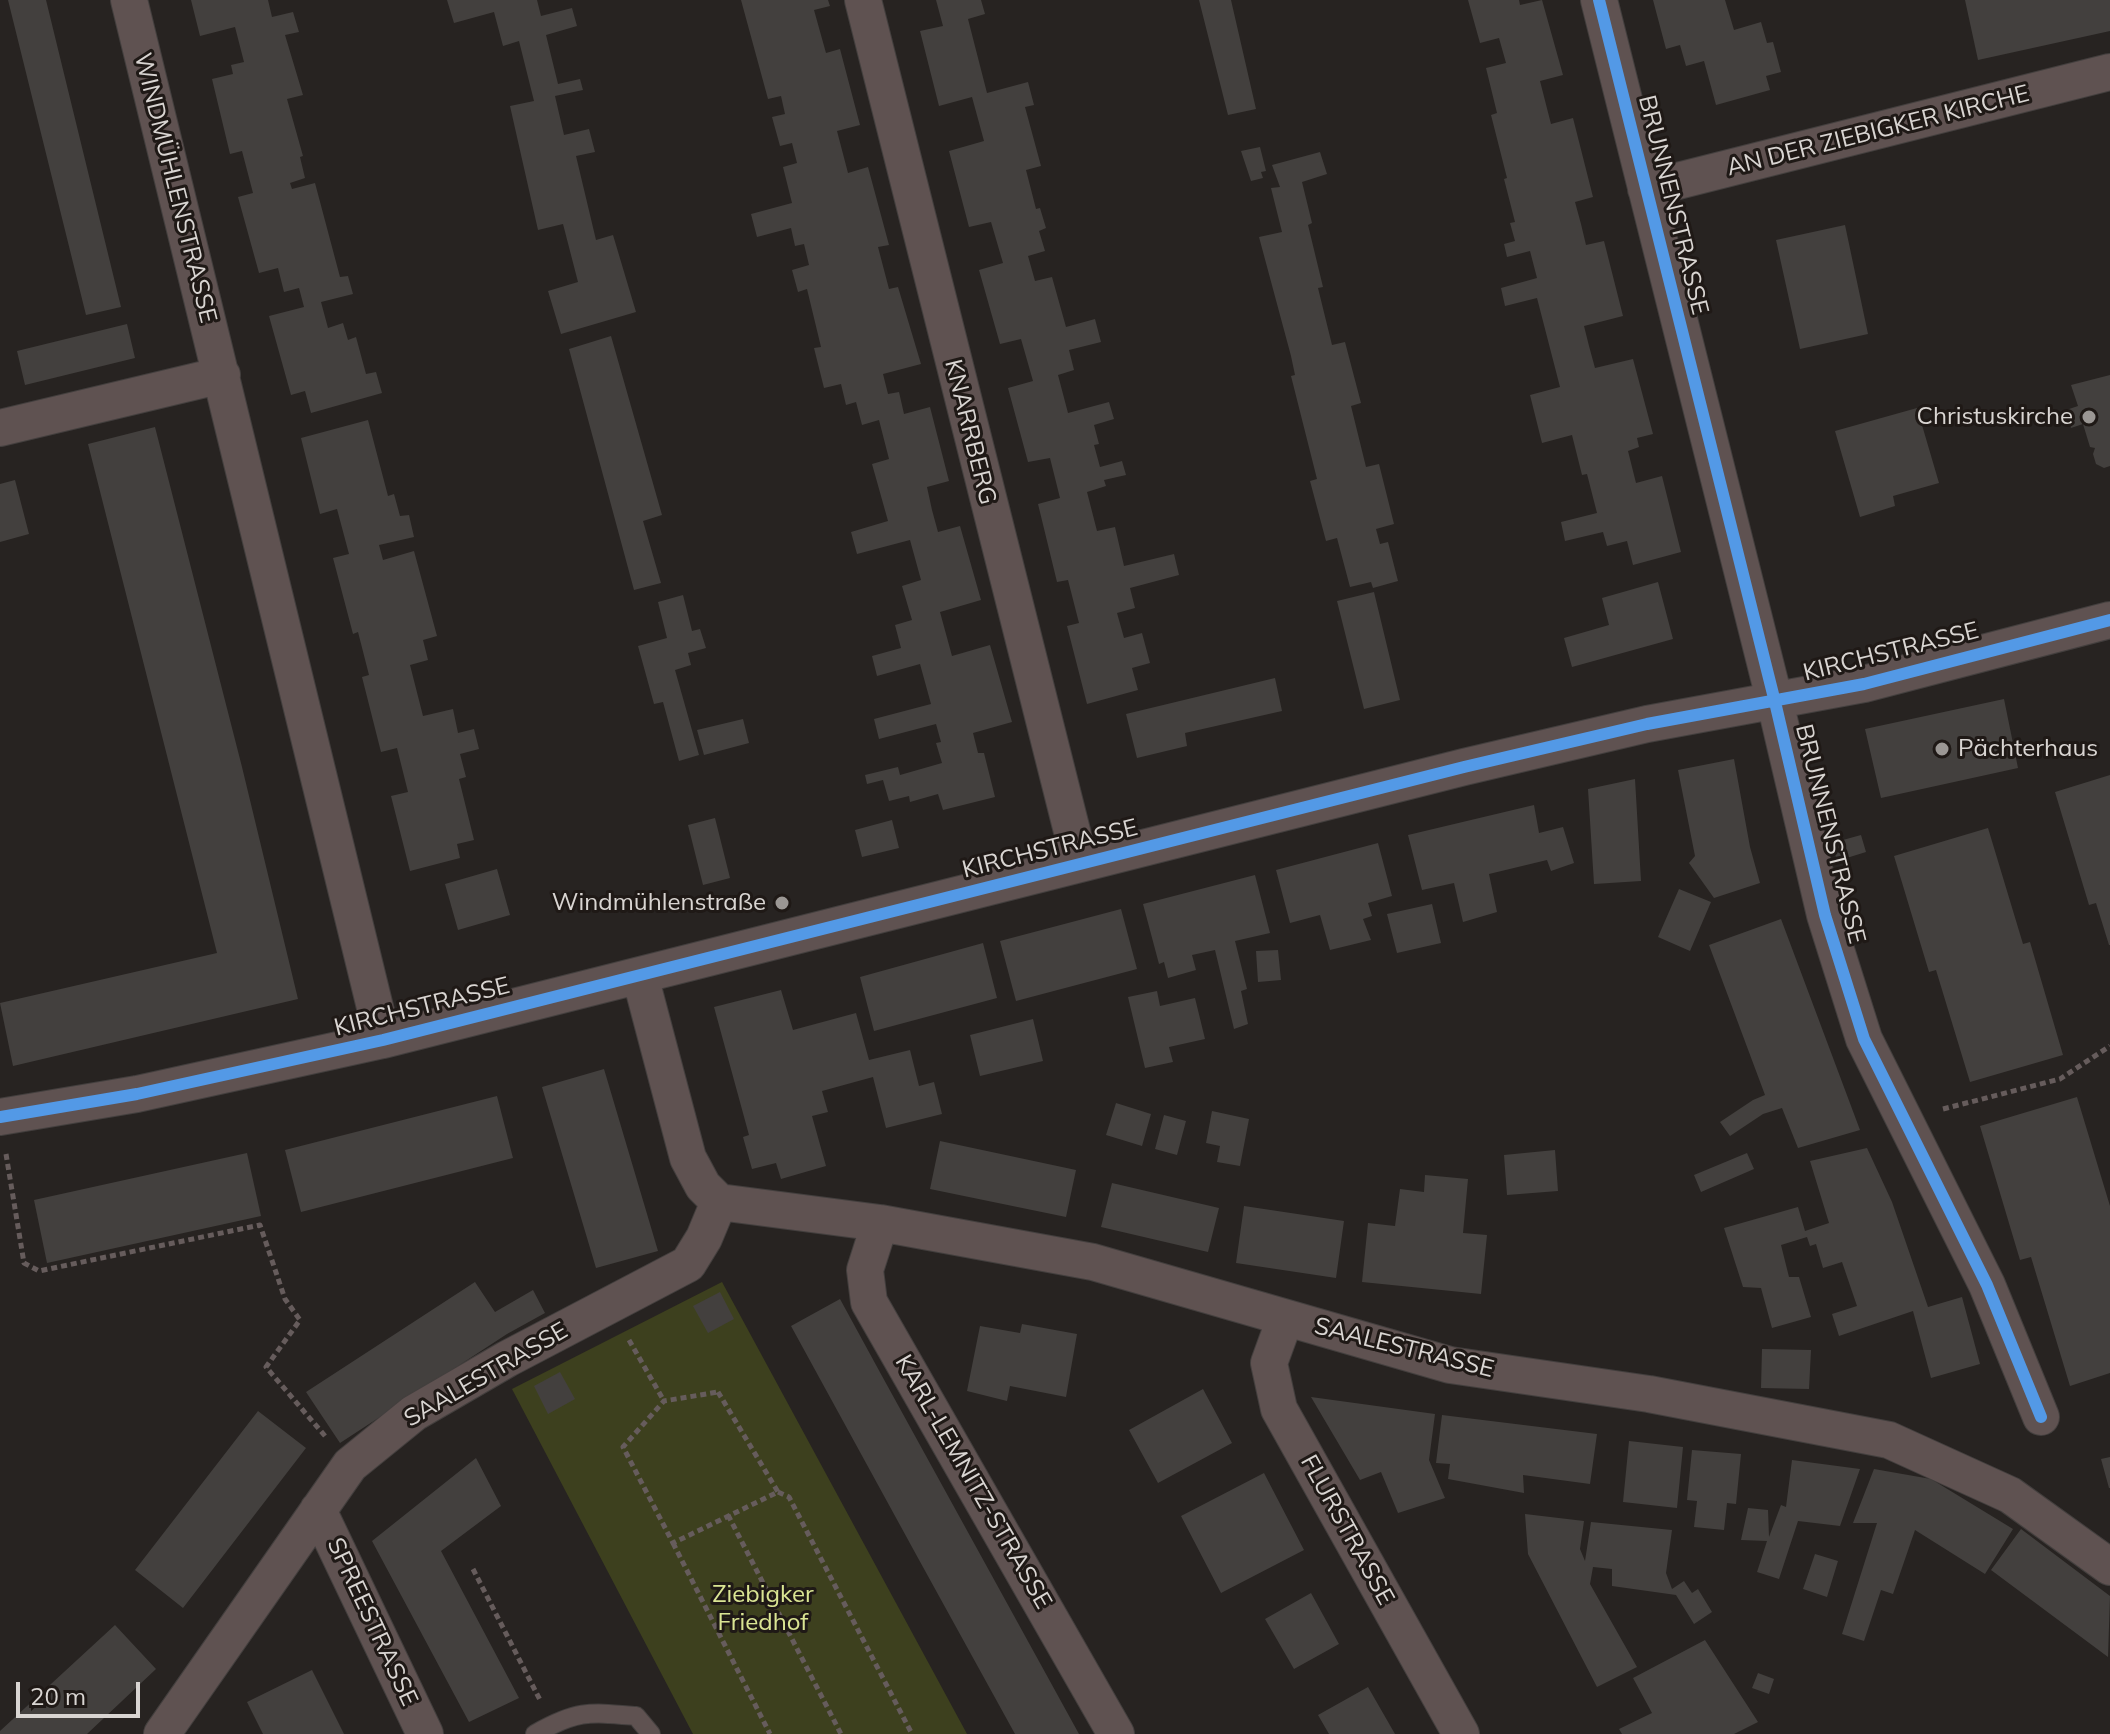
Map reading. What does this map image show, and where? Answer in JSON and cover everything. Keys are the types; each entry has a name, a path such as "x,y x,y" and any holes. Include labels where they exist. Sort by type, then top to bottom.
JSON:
{"street":[{"name":"WINDMÜHLENSTRASSE","path":"129,0 383,1040"},
{"name":"KNARRBERG","path":"863,0 1080,863"},
{"name":"BRUNNENSTRASSE","path":"1599,0 1775,702 1825,915 1864,1039 1987,1285 2041,1417"},
{"name":"AN DER ZIEBIGKER KIRCHE","path":"1646,189 2110,72"},
{"path":"0,428 222,375"},
{"name":"KIRCHSTRASSE","path":"0,1117 137,1094 383,1040 1080,863 1647,724 1864,684 2110,620"},
{"path":"640,976 688,1158 703,1186 719,1202"},
{"name":"SAALESTRASSE","path":"162,1734 350,1465 414,1413 507,1359 688,1264 704,1238 719,1202 880,1223 1093,1262 1450,1365 1649,1394 1889,1440 2010,1495 2110,1567"},
{"name":"KARL-LEMNITZ-STRASSE","path":"880,1223 865,1270 869,1302 1116,1734"},
{"name":"FLURSTRASSE","path":"1285,1319 1269,1363 1279,1409 1461,1734"},
{"name":"SPREESTRASSE","path":"318,1510 425,1734"}],"lane":[{"path":"535,1734 586,1711 636,1716 651,1734"}],"path":[{"path":"1904,1120 2060,1079 2110,1046"},
{"path":"0,1117 24,1263 39,1271 260,1225 285,1299 300,1320 266,1367 350,1465"},
{"path":"611,1306 664,1401"},
{"path":"770,1734 623,1447 664,1401 718,1392 778,1492 789,1497 912,1734"},
{"path":"673,1543 778,1492"},
{"path":"728,1515 841,1734"},
{"path":"473,1569 553,1724"}],"green space":[{"name":"Ziebigker Friedhof","path":"722,1282 967,1734 693,1734 512,1389"}],"building":[{"path":"8,0 46,0 121,307 86,315"},
{"path":"191,0 268,0 272,17 293,12 299,32 285,35 303,95 287,99 303,156 300,157 305,178 290,183 292,189 315,183 340,277 348,276 353,294 321,302 328,328 343,323 348,340 356,337 366,374 376,372 382,393 311,413 305,391 291,395 269,316 304,307 299,288 284,292 278,268 259,273 238,197 253,193 242,151 230,154 212,79 233,74 231,65 244,62 235,27 200,36"},
{"path":"447,0 537,0 541,16 572,8 577,26 546,35 558,84 580,79 583,90 555,96 564,135 589,129 595,152 576,156 596,240 613,235 636,312 561,334 548,291 578,282 563,224 538,230 510,106 534,101 519,41 503,46 494,12 454,23"},
{"path":"741,0 828,0 830,6 814,10 826,53 840,49 860,125 837,131 848,173 868,167 889,245 878,247 889,289 898,287 921,364 883,374 888,394 899,392 904,414 930,407 949,481 927,487 932,510 938,532 960,526 981,600 940,612 952,656 990,645 1012,722 973,733 978,753 984,753 995,797 943,810 938,794 910,802 909,796 889,801 883,780 867,784 865,775 898,767 900,775 942,763 936,743 941,742 936,724 879,739 874,719 931,704 920,664 877,676 872,656 901,648 895,625 912,620 902,586 921,580 910,540 857,554 851,532 888,521 872,464 889,459 879,420 862,425 856,402 846,405 841,384 824,388 814,348 821,347 807,289 798,292 792,270 809,265 804,244 795,246 791,228 757,237 751,214 792,203 783,167 797,163 792,143 780,146 772,117 785,114 781,96 768,99"},
{"path":"936,0 981,0 985,14 968,19 987,93 1028,82 1034,105 1025,107 1041,166 1026,170 1036,209 1040,208 1046,228 1039,231 1045,251 1028,256 1035,281 1052,277 1066,327 1095,319 1101,342 1069,350 1074,370 1058,375 1068,413 1109,402 1114,419 1094,425 1099,444 1094,445 1100,467 1122,461 1126,475 1104,480 1106,486 1087,492 1097,531 1115,527 1124,566 1174,554 1179,575 1130,588 1135,608 1117,613 1124,638 1142,633 1150,663 1132,668 1138,690 1087,704 1067,626 1079,623 1068,580 1057,582 1038,504 1060,498 1050,458 1028,462 1008,388 1033,381 1021,339 1000,344 979,270 1003,263 991,222 969,227 949,151 984,141 972,97 939,106 920,31 943,26"},
{"path":"1199,0 1231,0 1256,109 1228,115"},
{"path":"1468,0 1519,0 1520,5 1542,0 1563,75 1540,81 1551,124 1573,118 1593,197 1575,202 1586,245 1604,241 1623,316 1584,326 1589,346 1595,368 1633,359 1653,434 1637,438 1639,447 1628,451 1636,483 1662,476 1681,552 1633,565 1627,541 1607,546 1603,532 1565,541 1561,522 1597,513 1587,474 1582,475 1572,435 1542,443 1530,395 1560,387 1537,298 1505,306 1501,288 1537,278 1530,251 1507,257 1504,244 1515,241 1510,223 1515,222 1491,115 1497,113 1486,68 1506,63 1499,38 1480,43"},
{"path":"1653,0 1725,0 1734,30 1761,22 1767,43 1773,42 1781,72 1766,76 1770,90 1716,105 1704,61 1686,66 1680,45 1666,49"},
{"path":"1965,0 2110,0 2110,31 1978,60"},
{"path":"1260,147 1266,171 1261,172 1263,178 1251,181 1241,151"},
{"path":"1320,152 1327,174 1302,182 1312,223 1308,225 1323,287 1318,288 1332,345 1345,342 1361,403 1351,406 1366,467 1379,464 1394,524 1376,529 1380,544 1388,542 1398,581 1373,588 1371,582 1350,587 1337,538 1326,541 1310,481 1317,479 1291,376 1295,375 1291,356 1259,237 1282,232 1271,188 1280,187 1272,165"},
{"path":"1845,225 1868,334 1800,349 1776,240"},
{"path":"127,324 135,358 25,385 17,351"},
{"path":"611,336 662,515 643,521 661,583 634,590 569,349"},
{"name":"Christuskirche","path":"2110,375 2110,466 2104,468 2096,464 2095,448 2090,447 2083,424 2071,428 2066,410 2078,406 2071,385"},
{"path":"1917,408 1939,483 1893,496 1895,506 1860,517 1835,431"},
{"path":"368,420 388,496 394,494 400,516 409,515 414,537 379,545 383,560 414,551 437,636 423,640 428,660 410,665 423,716 453,709 458,733 474,729 479,749 460,754 466,777 459,779 474,840 457,844 460,858 410,871 391,796 408,792 397,748 381,752 362,677 369,675 358,632 353,634 333,558 349,554 337,509 320,514 301,438"},
{"path":"155,427 298,999 13,1066 0,1003 217,953 88,444"},
{"path":"15,480 29,534 0,542 0,484"},
{"path":"1658,582 1673,639 1572,667 1564,638 1609,625 1602,598"},
{"path":"1374,592 1400,700 1364,709 1337,601"},
{"path":"683,595 692,631 700,629 706,648 688,653 691,665 675,670 699,755 679,761 663,702 654,704 638,646 667,638 658,602"},
{"path":"1275,678 1282,711 1185,733 1187,746 1137,758 1126,714"},
{"name":"Pächterhaus","path":"2004,699 2018,768 1881,798 1865,729"},
{"path":"743,719 749,743 704,755 697,730"},
{"path":"1734,759 1760,883 1714,898 1689,863 1695,856 1678,770"},
{"path":"2110,775 2109,945 2096,903 2089,905 2055,792"},
{"path":"1635,779 1641,881 1594,884 1588,789"},
{"path":"1534,805 1539,833 1563,827 1574,863 1551,871 1547,860 1489,874 1497,912 1463,922 1454,883 1422,890 1408,835"},
{"path":"715,818 730,878 703,885 688,825"},
{"path":"892,820 899,848 862,857 855,830"},
{"path":"1988,828 2023,944 2030,942 2063,1055 1970,1082 1936,970 1929,972 1894,856"},
{"path":"1861,835 1866,852 1837,861 1832,843"},
{"path":"1378,843 1392,896 1368,903 1372,916 1363,919 1371,940 1330,950 1320,915 1290,923 1276,870"},
{"path":"497,869 510,915 458,930 445,884"},
{"path":"1255,875 1270,933 1235,941 1247,989 1241,991 1248,1024 1234,1029 1215,950 1192,955 1196,970 1168,978 1164,962 1159,964 1143,904"},
{"path":"1679,889 1711,902 1690,951 1658,937"},
{"path":"1432,904 1441,943 1397,953 1387,914"},
{"path":"1121,909 1137,969 1016,1001 1000,941"},
{"path":"1781,919 1860,1130 1798,1148 1782,1108 1763,1114 1730,1136 1720,1122 1765,1095 1709,945"},
{"path":"983,943 997,998 874,1031 860,977"},
{"path":"1278,950 1281,980 1258,982 1256,951"},
{"path":"781,990 793,1030 856,1013 869,1060 910,1050 919,1086 934,1082 942,1114 886,1128 873,1077 822,1091 828,1112 812,1116 826,1166 781,1179 776,1163 752,1169 743,1137 749,1135 714,1007"},
{"path":"1157,991 1160,1006 1195,998 1205,1039 1169,1047 1173,1062 1145,1068 1128,997"},
{"path":"1033,1019 1043,1061 980,1076 970,1035"},
{"path":"604,1069 658,1251 596,1268 542,1087"},
{"path":"497,1096 513,1158 301,1212 285,1150"},
{"path":"2077,1097 2110,1206 2110,1373 2070,1386 2031,1257 2020,1260 1980,1126"},
{"path":"1116,1103 1151,1114 1142,1146 1106,1135"},
{"path":"1212,1111 1249,1119 1240,1166 1217,1162 1220,1146 1206,1143"},
{"path":"1164,1115 1186,1121 1177,1155 1155,1149"},
{"path":"940,1141 1076,1170 1066,1217 930,1189"},
{"path":"1867,1148 1892,1202 1928,1307 1962,1297 1980,1364 1931,1378 1913,1311 1839,1336 1832,1314 1857,1306 1842,1262 1823,1268 1816,1244 1810,1246 1807,1237 1781,1245 1789,1277 1799,1277 1811,1317 1772,1328 1761,1288 1743,1287 1724,1228 1798,1207 1805,1231 1829,1223 1810,1161"},
{"path":"1555,1150 1558,1191 1507,1195 1504,1155"},
{"path":"247,1153 261,1216 47,1263 34,1200"},
{"path":"1747,1153 1754,1169 1701,1192 1694,1175"},
{"path":"1425,1175 1468,1179 1463,1233 1487,1235 1481,1294 1362,1282 1368,1223 1395,1226 1400,1189 1424,1192"},
{"path":"1112,1183 1219,1208 1208,1252 1101,1227"},
{"path":"1244,1206 1344,1221 1336,1278 1236,1263"},
{"path":"475,1282 495,1312 533,1290 545,1313 507,1334 340,1443 306,1392"},
{"path":"720,1292 734,1319 708,1333 693,1306"},
{"path":"840,1299 1079,1734 1015,1734 918,1558 791,1326"},
{"path":"1022,1324 1077,1334 1066,1397 1010,1386 1007,1401 967,1391 980,1326 1020,1333"},
{"path":"1762,1349 1811,1350 1809,1389 1761,1388"},
{"path":"560,1372 575,1399 548,1414 534,1386"},
{"path":"1203,1389 1232,1443 1158,1483 1129,1430"},
{"path":"1311,1397 1435,1414 1429,1460 1445,1498 1398,1513 1381,1472 1360,1480"},
{"path":"258,1411 306,1448 183,1608 135,1570"},
{"path":"1442,1415 1597,1434 1590,1484 1523,1475 1524,1493 1448,1479 1450,1464 1436,1463"},
{"path":"1629,1441 1683,1447 1677,1508 1623,1502"},
{"path":"1692,1450 1741,1454 1736,1504 1727,1503 1724,1530 1694,1527 1697,1501 1687,1500"},
{"path":"2110,1457 2110,1488 2109,1488 2101,1459"},
{"path":"476,1458 501,1506 441,1551 519,1698 469,1722 372,1541"},
{"path":"1792,1460 1860,1469 1840,1526 1798,1521 1779,1579 1757,1572 1767,1541 1741,1540 1748,1508 1768,1510 1769,1537 1781,1505 1786,1507"},
{"path":"1874,1469 1931,1479 2013,1529 1985,1574 1915,1530 1893,1594 1881,1590 1864,1641 1842,1634 1877,1523 1853,1523"},
{"path":"1264,1473 1304,1550 1221,1593 1181,1516"},
{"path":"1525,1514 1584,1521 1580,1549 1585,1561 1591,1522 1672,1530 1666,1573 1672,1589 1684,1581 1692,1593 1698,1589 1712,1612 1694,1624 1676,1595 1612,1586 1612,1569 1593,1567 1590,1584 1637,1667 1597,1687 1528,1554"},
{"path":"2021,1529 2110,1596 2108,1657 1991,1570"},
{"path":"1815,1554 1838,1561 1827,1597 1803,1589"},
{"path":"1311,1593 1339,1644 1294,1669 1265,1619"},
{"path":"115,1625 156,1669 87,1734 0,1734 0,1731"},
{"path":"1705,1640 1758,1722 1734,1734 1622,1734 1619,1729 1652,1713 1633,1678"},
{"path":"312,1670 344,1734 263,1734 247,1702"},
{"path":"1758,1673 1774,1679 1769,1694 1752,1688"},
{"path":"1368,1687 1395,1734 1329,1734 1318,1715"}],"cycle path":[{"path":"1599,0 1775,702 1825,915 1864,1039 1987,1285 2041,1417"},
{"path":"0,1117 137,1094 383,1040 1464,767 1647,724 1864,684 2110,620"}],"place":[{"name":"Christuskirche","path":"2089,417"},
{"name":"Pächterhaus","path":"1942,749"},
{"name":"Windmühlenstraße","path":"782,903"}]}
